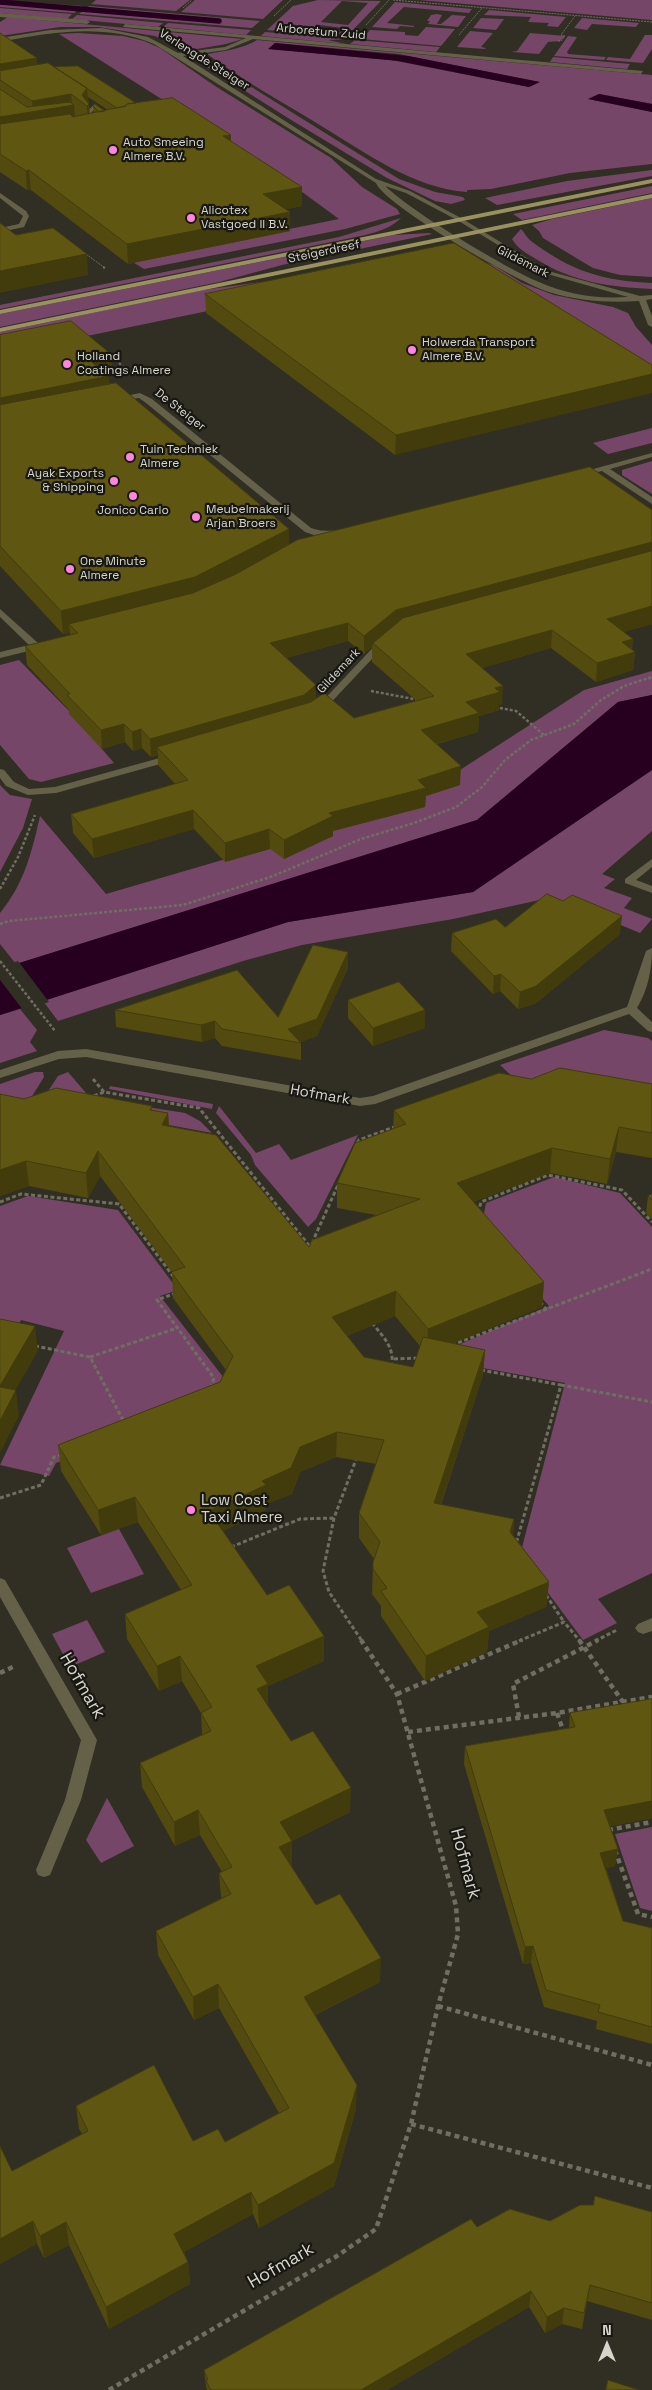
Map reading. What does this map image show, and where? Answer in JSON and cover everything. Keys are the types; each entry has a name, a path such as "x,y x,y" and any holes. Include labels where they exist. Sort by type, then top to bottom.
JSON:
{"main road":[{"name":"Steigerdreef","path":"0,312 652,181"},
{"name":"Steigerdreef","path":"0,330 652,196"}],"street":[{"name":"Arboretum Zuid","path":"0,15 641,72"},
{"name":"Verlengde Steiger","path":"0,40 55,31 116,32 158,42 374,180 392,196 431,224"},
{"path":"177,55 234,46 252,37"},
{"path":"87,102 102,111"},
{"path":"94,106 88,114 96,121 96,124 88,129 100,127"},
{"name":"Verlengde Steiger","path":"374,180 408,192 480,232"},
{"path":"0,194 24,212 26,216 22,226 0,230"},
{"name":"Gildemark","path":"431,224 535,285 585,297 642,299"},
{"name":"Gildemark","path":"480,232 546,272 642,299"},
{"path":"652,297 642,299 652,325"},
{"name":"De Steiger","path":"103,402 140,395 308,530 323,534"},
{"path":"565,477 652,455"},
{"path":"603,468 652,501"},
{"path":"312,544 323,534 347,531"},
{"path":"0,612 36,646"},
{"name":"Gildemark","path":"308,717 324,707 385,640 392,636"},
{"path":"0,655 50,643"},
{"path":"0,772 10,784 28,792 56,790 188,752"},
{"path":"652,862 630,881 652,890"},
{"path":"652,951 636,1001 631,1009 652,1028"},
{"name":"Hofmark","path":"0,1074 58,1055 86,1053 360,1102 375,1100 631,1009"},
{"name":"Hofmark","path":"0,1584 90,1740 73,1800 44,1870"}],"path":[{"path":"178,12 192,0"},
{"path":"346,46 389,0"},
{"path":"393,0 652,22"},
{"path":"442,54 482,8"},
{"path":"541,63 556,42 561,41 565,36 561,35 575,16"},
{"path":"22,226 60,234 112,273"},
{"name":"De Steiger","path":"106,351 150,393 140,395"},
{"path":"0,924 9,921 183,905 247,885 361,839 414,824 456,807 482,787 504,760 531,740 574,724 601,700 624,686 652,677"},
{"path":"344,685 408,699 426,700"},
{"path":"494,706 516,712 544,735"},
{"path":"0,889 18,857 42,791"},
{"path":"0,961 46,1019"},
{"path":"98,1102 93,1095 104,1092 199,1108 316,1254"},
{"path":"355,1149 359,1140 405,1123"},
{"path":"477,1217 481,1202 548,1176 622,1190 652,1222"},
{"path":"310,1247 338,1184"},
{"path":"0,1202 21,1194 119,1204 178,1283"},
{"path":"446,1348 652,1269"},
{"path":"184,1290 157,1300 214,1378 209,1394"},
{"path":"534,1295 546,1309"},
{"path":"371,1322 389,1345 394,1360 390,1369"},
{"path":"33,1345 90,1358 178,1328"},
{"path":"90,1358 130,1432"},
{"path":"394,1360 419,1358 428,1360"},
{"path":"476,1369 652,1402"},
{"path":"514,1549 561,1385"},
{"name":"Hofmark","path":"109,2390 337,2256 376,2228 411,2124 438,2006 458,1934 456,1906 397,1694 329,1592 323,1571 334,1518 359,1453"},
{"path":"0,1498 41,1485 54,1457 63,1454"},
{"path":"229,1548 300,1519 334,1518"},
{"path":"542,1589 623,1702"},
{"path":"397,1694 564,1622"},
{"path":"519,1718 513,1684 614,1630 647,1626"},
{"path":"408,1732 557,1713 652,1697"},
{"path":"557,1713 566,1739"},
{"path":"605,1822 638,1914 652,1917"},
{"path":"608,1830 652,1822"},
{"path":"438,2006 652,2065"},
{"path":"411,2124 652,2188"}],"shaded area":[{"path":"0,0 83,6 74,13 0,7"},
{"path":"96,0 190,0 176,11 91,4"},
{"path":"195,0 283,0 263,19 181,12"},
{"path":"318,0 381,1 346,37 267,30 293,6","holes":["342,1 368,3 348,25 321,22","284,24 317,27 319,25 344,28 339,33 280,28"]},
{"path":"419,0 652,0 652,20"},
{"path":"395,2 472,9 469,13 404,7 387,23 415,26 400,26 397,29 372,27"},
{"path":"89,6 260,21 252,28 79,14"},
{"path":"0,8 72,14 67,19 0,13"},
{"path":"489,10 566,17 558,27 547,26 549,23 528,22 531,17 484,15"},
{"path":"77,15 163,23 158,27 72,19"},
{"path":"431,15 442,15 437,24 441,24 452,15 466,16 458,27 428,24 430,21 427,21"},
{"path":"8,17 243,39 226,44 182,50 155,36 99,27 60,27 0,36 0,22"},
{"path":"481,18 504,19 496,30 473,28"},
{"path":"582,18 639,23 636,27 592,24 587,30 574,28"},
{"path":"168,23 251,30 246,35 163,27"},
{"path":"426,27 455,29 441,46 361,39 370,30 405,32 405,35 418,36"},
{"path":"470,31 493,33 481,47 485,49 457,47"},
{"path":"265,32 349,39 328,40 346,44 261,36"},
{"path":"78,33 123,36 144,41 160,48 215,86 331,158 362,187 397,209 400,214 345,229 144,269 131,261 339,219 264,164 59,34"},
{"path":"530,33 565,36 560,41 548,42 539,54 511,52 517,51"},
{"path":"645,35 652,35 652,49 643,63 606,60 608,57 630,59"},
{"path":"568,36 577,37 567,52 568,54 606,57 604,60 554,56"},
{"path":"257,40 652,75 652,104 599,94 589,99 652,112 652,164 570,173 491,189 467,190 467,192 428,184 410,177 374,158 250,83 207,54 246,46","holes":["275,43 399,54 539,82 529,87 391,60 269,49"]},
{"path":"355,40 440,47 436,52 350,44"},
{"path":"275,43 408,56 540,82 529,87 399,61 268,49"},
{"path":"200,55 399,179 435,192 463,197 465,200 451,204 435,201 387,178 193,58"},
{"path":"553,57 630,64 627,69 550,62"},
{"path":"599,94 652,104 652,112 588,99"},
{"path":"652,170 652,176 497,205 485,198 567,181"},
{"path":"652,186 652,193 522,220 513,214"},
{"path":"652,198 652,277 620,275 593,268 543,238 532,225 552,219"},
{"path":"401,218 389,227 361,236 0,309 0,305 339,237"},
{"path":"521,229 531,241 574,267 603,277 652,283 652,289 606,285 563,273 526,253 514,242 512,239"},
{"path":"432,234 282,265 219,282 0,327 0,314 394,235"},
{"path":"464,254 495,266 522,283 554,295 613,307 628,313 636,327 652,345 652,383 454,260 0,354 0,332 203,290"},
{"path":"652,428 652,443 608,454 593,443"},
{"path":"652,461 652,494 622,475 622,470"},
{"path":"19,660 71,713 114,763 41,782 29,779 0,745 0,665"},
{"path":"652,671 652,695 618,702 477,820 16,964 0,944 0,913 15,891 26,867 40,816 106,894 284,842 418,797 584,690"},
{"path":"652,695 652,770 473,892 288,922 0,1015 0,969 477,820 618,702"},
{"path":"652,770 652,831 602,874 615,879 604,888 632,898 624,908 652,919 640,933 553,897 453,919 302,945 243,961 58,1021 43,1001 288,922 473,892"},
{"path":"0,785 10,795 32,799 23,828 0,872"},
{"path":"20,1009 37,1030 30,1042 37,1051 0,1063 0,1015"},
{"path":"604,1030 648,1038 652,1041 652,1106 515,1079 500,1065"},
{"path":"35,1072 43,1072 44,1077 29,1101 0,1110 0,1084"},
{"path":"68,1072 104,1114 41,1102 58,1076"},
{"path":"110,1086 213,1104 212,1109 109,1089"},
{"path":"103,1100 185,1113 200,1121 212,1133 115,1115"},
{"path":"219,1106 256,1153 279,1144 291,1160 358,1135 316,1219 308,1227 255,1165 251,1155 216,1113"},
{"path":"554,1177 620,1193 652,1227 652,1573 598,1599 617,1623 583,1640 520,1555 565,1383 428,1358 549,1306 481,1228 486,1203"},
{"path":"28,1196 118,1210 178,1290 160,1296 224,1378 211,1409 56,1463 49,1476 0,1465 64,1331 21,1320 11,1339 0,1337 0,1206"},
{"path":"119,1529 144,1574 91,1593 67,1548"},
{"path":"87,1620 105,1652 70,1667 52,1634"},
{"path":"107,1798 134,1846 101,1863 86,1840"},
{"path":"652,1827 652,1911 640,1908 615,1834"}],"pier":[{"path":"18,961 49,1002 23,1010 0,980 0,967"}],"building":[{"path":"0,33 37,58 0,64"},
{"path":"48,63 87,88 82,95 89,104 87,106 71,94 32,101 0,80 0,71"},
{"path":"78,66 136,103 117,108 54,67"},
{"path":"0,89 27,107 70,102 74,105 0,117"},
{"path":"173,98 231,135 223,136 302,187 263,194 290,212 127,244 29,170 26,171 0,154 0,124 70,114 73,117 127,104"},
{"path":"95,104 105,111 99,112 93,106"},
{"path":"0,223 16,235 53,228 87,254 0,271"},
{"path":"454,243 652,365 652,374 396,435 205,294"},
{"path":"71,321 111,354 88,359 109,376 0,398 0,335"},
{"path":"116,383 289,529 195,577 61,611 0,546 0,405"},
{"path":"590,467 652,510 652,542 396,610 364,636 348,623 270,643 316,685 304,695 150,739 141,729 132,732 124,724 101,730 67,695 70,694 25,646 78,633 69,624 193,593 236,574 297,540"},
{"path":"652,551 652,606 607,619 633,639 622,642 635,652 597,663 552,630 466,654 503,686 495,688 500,692 466,702 479,713 421,730 461,766 418,780 426,788 329,813 333,816 284,840 269,829 225,843 193,810 92,839 71,814 188,780 157,747 311,702 324,693 354,718 434,696 373,643 403,618"},
{"path":"547,894 563,901 572,895 622,916 536,986 520,992 501,974 494,976 452,933 496,919 505,927"},
{"path":"313,945 348,952 317,1019 288,1029 301,1043 222,1029 215,1021 201,1025 115,1010 237,970 278,1017"},
{"path":"399,982 425,1010 373,1028 348,1000"},
{"path":"560,1068 652,1084 652,1133 619,1127 610,1159 552,1148 457,1183 544,1282 428,1329 396,1291 332,1317 364,1357 413,1367 423,1337 485,1350 434,1503 514,1519 510,1532 549,1582 477,1612 489,1627 426,1656 381,1591 387,1588 373,1569 373,1562 380,1542 359,1513 384,1440 337,1432 300,1447 291,1468 262,1481 266,1485 209,1511 267,1595 289,1585 324,1636 256,1666 268,1684 257,1689 291,1741 313,1731 351,1788 280,1822 292,1841 279,1847 316,1905 340,1894 381,1958 304,1997 357,2085 334,2163 258,2205 251,2192 174,2234 188,2262 106,2307 66,2222 40,2236 33,2221 0,2239 0,2146 12,2171 88,2131 76,2106 154,2065 193,2141 218,2129 225,2142 289,2108 218,1984 193,1997 156,1931 231,1894 219,1873 232,1867 198,1810 174,1822 140,1763 211,1731 201,1713 212,1707 180,1656 157,1666 125,1614 192,1585 135,1497 98,1510 58,1445 220,1382 233,1356 171,1272 185,1267 98,1151 86,1173 26,1161 0,1170 0,1094 24,1099 56,1088 152,1106 150,1110 168,1113 162,1125 216,1135 309,1247 312,1240 420,1199 337,1183 355,1143 406,1124 394,1110 499,1073 531,1079"},
{"path":"0,1319 35,1326 0,1386"},
{"path":"0,1387 16,1390 0,1421"},
{"path":"652,1699 652,1801 604,1810 618,1849 600,1853 623,1921 652,1928 652,2027 598,2012 600,2005 546,1990 533,1946 525,1947 465,1746 575,1727 570,1713"},
{"path":"595,2196 652,2212 652,2303 590,2285 584,2313 564,2308 547,2317 531,2291 361,2390 211,2390 206,2381 208,2380 204,2370 471,2219 477,2227 510,2209 550,2221 580,2205 593,2205"},
{"path":"608,2380 639,2390 606,2390"}],"waterway":[{"path":"0,2 219,21"}],"place":[{"name":"Auto Smeeing Almere B.V.","path":"113,150"},
{"name":"Alicotex Vastgoed II B.V.","path":"191,218"},
{"name":"Holwerda Transport Almere B.V.","path":"412,350"},
{"name":"Holland Coatings Almere","path":"67,364"},
{"name":"Tuin Techniek Almere","path":"130,457"},
{"name":"Ayak Exports & Shipping","path":"114,481"},
{"name":"Jonico Carlo","path":"133,496"},
{"name":"Meubelmakerij Arjan Broers","path":"196,517"},
{"name":"One Minute Almere","path":"70,569"},
{"name":"Low Cost Taxi Almere","path":"191,1510"}]}
